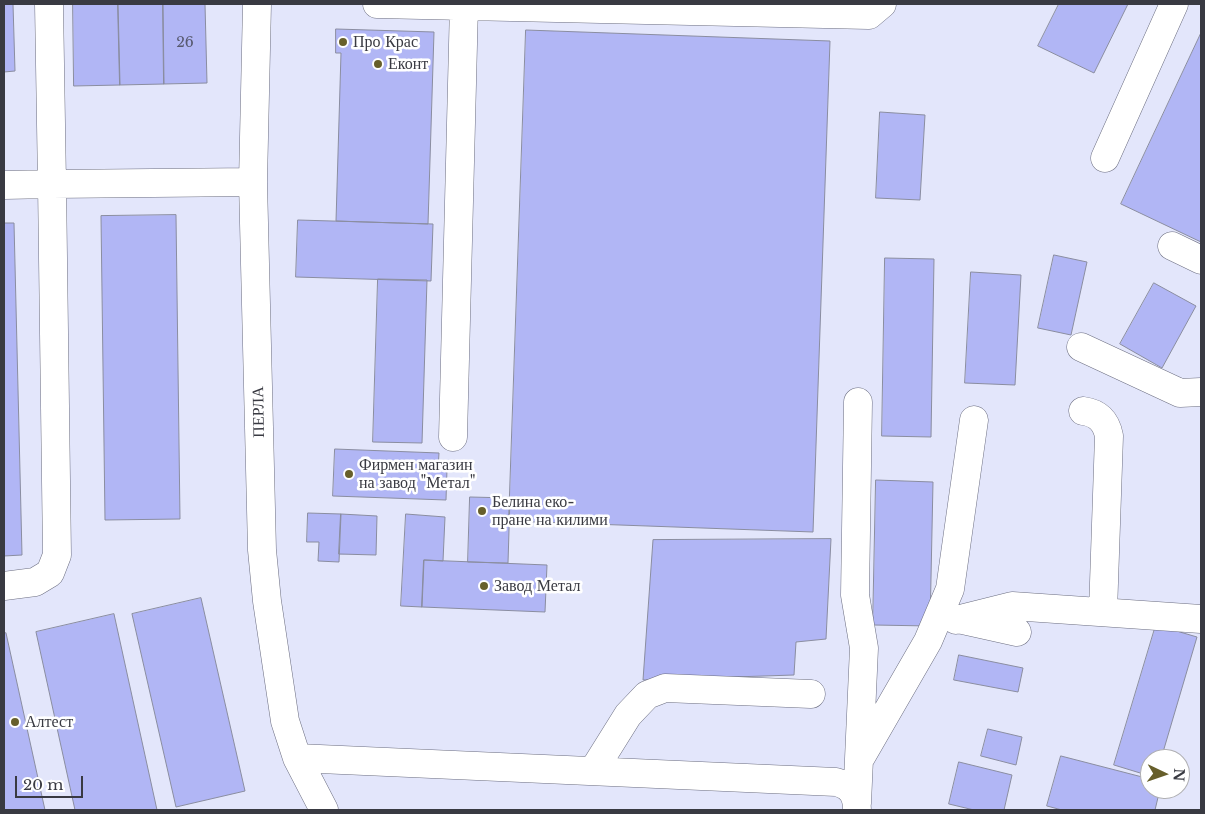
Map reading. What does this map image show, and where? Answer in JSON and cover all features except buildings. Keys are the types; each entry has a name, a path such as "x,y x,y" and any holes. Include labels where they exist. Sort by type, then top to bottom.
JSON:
{"street":[{"path":"4,586 34,582 42,578 50,573 57,555 48,4"},
{"name":"ПЕРЛА","path":"257,4 253,182 262,550 266,601 285,721 296,758 324,810"},
{"path":"377,4 869,15 882,4"},
{"path":"1105,158 1174,4"},
{"path":"453,437 473,5"},
{"path":"4,185 253,182"},
{"path":"1172,246 1201,260"},
{"path":"1081,347 1180,394 1201,392"},
{"path":"856,807 864,648 855,594 858,402"},
{"path":"1083,411 1098,416 1107,428 1109,436 1103,612"},
{"path":"928,641 950,589 974,420"},
{"path":"858,763 932,632 939,626 1012,606 1201,619"},
{"path":"956,620 1017,632"},
{"path":"593,771 628,716 647,695 665,688 811,694"},
{"path":"296,758 836,782 850,788 854,794 856,807"}],"place":[{"name":"Про Крас","path":"343,42"},
{"name":"Еконт","path":"378,64"},
{"name":"Фирмен магазин на завод \"Метал\"","path":"349,474"},
{"name":"Белина еко- пране на килими","path":"482,511"},
{"name":"Завод Метал","path":"484,586"},
{"name":"Алтест","path":"15,722"}]}
